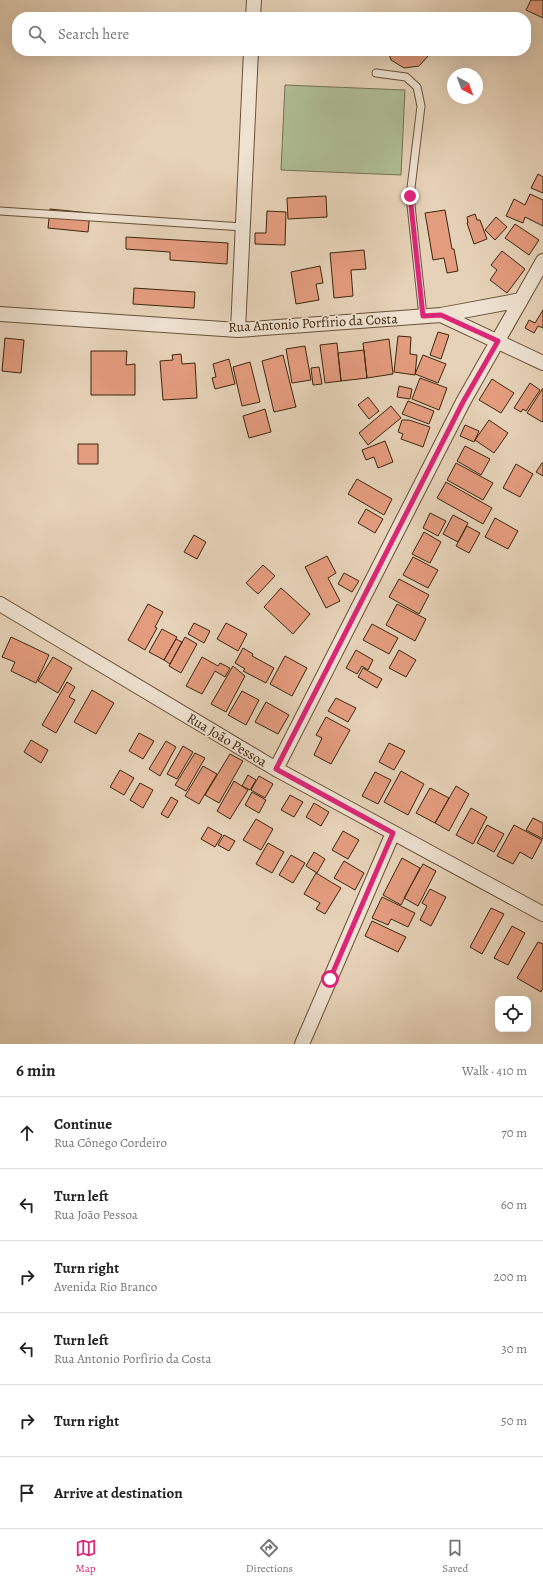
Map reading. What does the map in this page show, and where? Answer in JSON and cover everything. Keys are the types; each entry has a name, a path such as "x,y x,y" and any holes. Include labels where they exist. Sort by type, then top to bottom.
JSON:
{"street":[{"path":"253,12 254,0"},
{"path":"238,330 251,56"},
{"path":"276,769 463,402 543,261"},
{"path":"441,315 521,300"},
{"name":"Rua Antonio Porfírio da Costa","path":"0,314 238,330 441,315 543,363"},
{"name":"Rua João Pessoa","path":"0,604 276,769 543,914"},
{"path":"302,1044 393,833"}],"lane":[{"path":"376,73 406,77 417,87 421,106 410,196 423,316"},
{"path":"0,211 243,227"}],"green space":[{"path":"285,85 405,90 401,175 281,170"}],"building":[{"path":"531,0 543,0 543,18 526,10"},
{"path":"390,56 428,56 419,66 404,68 391,60"},
{"path":"538,174 543,177 543,193 531,188"},
{"path":"530,194 543,200 543,226 525,217 523,223 506,216 514,199 525,205"},
{"path":"326,196 327,217 288,219 287,198"},
{"path":"50,209 90,213 88,232 48,228"},
{"path":"445,210 452,249 454,249 458,271 447,273 444,258 433,260 425,213"},
{"path":"267,211 286,212 285,245 255,244 255,233 266,233"},
{"path":"475,214 477,220 480,220 487,239 474,244 467,223 467,217"},
{"path":"496,217 507,227 495,240 485,230"},
{"path":"515,224 539,240 529,255 505,238"},
{"path":"126,237 228,243 227,264 170,260 170,252 126,249"},
{"path":"364,250 366,269 351,270 353,296 334,298 330,253"},
{"path":"502,251 525,269 507,293 490,280 497,270 491,265"},
{"path":"320,266 323,283 316,284 319,300 296,304 291,272"},
{"path":"134,288 195,292 194,308 133,304"},
{"path":"543,310 543,328 538,326 534,333 525,328 529,320 535,323"},
{"path":"438,332 449,335 441,359 430,355"},
{"path":"398,336 411,337 410,354 417,355 415,375 394,372"},
{"path":"5,338 24,340 21,373 2,371"},
{"path":"389,339 393,374 367,378 363,343"},
{"path":"337,343 341,381 325,383 320,345"},
{"path":"305,346 311,380 292,383 286,349"},
{"path":"364,350 367,378 341,381 338,353"},
{"path":"91,351 127,351 126,365 135,364 135,395 91,395"},
{"path":"181,354 182,364 195,363 197,398 163,400 160,361 173,360 172,355"},
{"path":"283,355 296,407 274,412 262,361"},
{"path":"423,355 446,364 438,383 415,374"},
{"path":"229,359 235,384 215,389 212,378 216,377 213,364"},
{"path":"250,362 260,402 242,406 233,367"},
{"path":"319,367 322,384 313,385 311,368"},
{"path":"420,378 447,388 439,410 412,399"},
{"path":"492,379 514,393 501,413 479,400"},
{"path":"530,383 540,390 526,411 523,409 521,412 514,408"},
{"path":"399,386 412,389 410,399 397,397"},
{"path":"543,388 543,421 542,422 527,413"},
{"path":"368,397 379,411 369,419 358,405"},
{"path":"408,401 434,411 429,424 402,414"},
{"path":"391,406 401,418 368,445 359,433"},
{"path":"265,409 271,432 249,438 243,416"},
{"path":"402,420 409,420 430,427 423,447 401,439 403,434 398,432"},
{"path":"489,420 508,433 494,453 475,440"},
{"path":"465,425 479,431 474,442 460,436"},
{"path":"385,441 393,462 378,468 374,457 366,460 362,450"},
{"path":"78,444 98,444 98,464 78,464"},
{"path":"465,446 490,459 481,475 457,461"},
{"path":"456,463 493,483 483,500 447,480"},
{"path":"543,463 543,476 536,472"},
{"path":"516,464 533,474 520,497 503,488"},
{"path":"357,479 392,499 384,515 348,494"},
{"path":"446,482 492,508 483,524 437,498"},
{"path":"366,509 383,519 375,533 358,523"},
{"path":"430,513 446,521 438,536 423,528"},
{"path":"453,515 468,523 458,542 443,534"},
{"path":"495,518 518,531 508,549 485,537"},
{"path":"467,526 480,533 469,553 456,546"},
{"path":"424,532 441,542 430,563 412,554"},
{"path":"194,535 206,542 197,559 184,552"},
{"path":"327,556 336,573 328,578 340,601 326,608 305,567"},
{"path":"413,557 438,570 428,588 403,575"},
{"path":"263,565 275,576 258,594 246,583"},
{"path":"344,573 359,581 352,592 338,584"},
{"path":"399,579 429,595 419,614 389,597"},
{"path":"281,588 310,614 293,634 264,607"},
{"path":"148,604 163,612 155,627 157,628 145,650 128,640"},
{"path":"397,604 426,619 415,641 386,625"},
{"path":"194,623 210,631 204,643 188,634"},
{"path":"226,623 247,634 238,651 217,639"},
{"path":"372,624 398,638 389,654 363,640"},
{"path":"162,629 177,637 164,660 149,652"},
{"path":"11,637 49,655 36,683 11,671 15,662 2,657"},
{"path":"185,637 197,644 181,673 169,666"},
{"path":"176,639 182,642 170,664 164,660"},
{"path":"243,648 253,654 252,656 274,668 266,683 243,671 245,669 235,663"},
{"path":"356,650 373,660 368,670 362,666 357,674 346,668"},
{"path":"399,650 416,660 406,677 389,668"},
{"path":"285,656 307,668 292,696 270,684"},
{"path":"53,657 72,668 58,693 38,681"},
{"path":"202,657 218,666 220,663 230,668 225,677 215,671 202,694 186,686"},
{"path":"233,666 245,676 226,712 211,704"},
{"path":"363,668 382,679 377,688 358,677"},
{"path":"67,682 75,687 69,697 75,700 56,733 42,725"},
{"path":"92,690 114,703 96,734 74,722"},
{"path":"242,691 259,700 246,725 228,715"},
{"path":"336,698 356,708 348,722 328,711"},
{"path":"266,702 289,715 278,734 255,722"},
{"path":"326,717 350,730 331,764 314,755 322,738 316,735"},
{"path":"139,733 154,741 143,759 129,751"},
{"path":"31,740 48,750 41,763 24,752"},
{"path":"166,741 176,747 160,776 149,769"},
{"path":"389,743 405,751 394,770 379,762"},
{"path":"183,746 193,752 177,779 167,774"},
{"path":"195,753 205,758 186,791 175,785"},
{"path":"230,754 243,761 219,803 205,795"},
{"path":"203,766 217,774 199,804 185,796"},
{"path":"120,770 134,778 124,795 110,787"},
{"path":"401,771 424,784 408,815 384,802"},
{"path":"375,772 391,780 378,804 362,796"},
{"path":"248,775 256,780 250,790 242,786"},
{"path":"259,776 273,784 265,798 251,790"},
{"path":"234,781 248,790 230,819 217,811"},
{"path":"140,783 153,790 143,808 130,800"},
{"path":"456,786 469,794 449,831 435,823"},
{"path":"430,788 449,798 435,823 416,813"},
{"path":"252,792 266,800 259,813 245,805"},
{"path":"290,795 303,802 294,817 281,810"},
{"path":"171,797 178,801 168,818 161,814"},
{"path":"314,803 329,812 321,826 306,817"},
{"path":"471,808 487,817 473,844 456,835"},
{"path":"533,818 543,823 543,839 526,830"},
{"path":"256,819 273,829 261,850 243,840"},
{"path":"487,825 504,834 494,852 477,843"},
{"path":"514,825 542,840 532,859 520,852 513,864 497,856"},
{"path":"208,827 222,835 215,847 201,839"},
{"path":"343,831 359,840 348,859 332,850"},
{"path":"224,835 235,841 229,851 218,845"},
{"path":"268,843 284,852 272,873 256,864"},
{"path":"314,852 325,859 317,873 306,866"},
{"path":"291,855 305,863 293,883 279,875"},
{"path":"402,858 420,868 401,905 383,895"},
{"path":"344,861 364,873 355,890 334,878"},
{"path":"423,864 436,871 418,906 404,898"},
{"path":"316,873 341,888 325,914 316,909 320,903 304,894"},
{"path":"430,889 446,897 431,926 420,920 427,906 422,903"},
{"path":"382,897 415,913 408,927 391,919 388,925 372,918"},
{"path":"491,908 504,914 482,954 470,947"},
{"path":"372,921 406,937 398,952 365,936"},
{"path":"512,926 525,933 508,965 494,958"},
{"path":"538,942 543,944 543,988 541,992 517,978"}],"route":[{"path":"330,979 393,833 276,769 463,402 498,341 441,315 423,316 410,196"}]}
